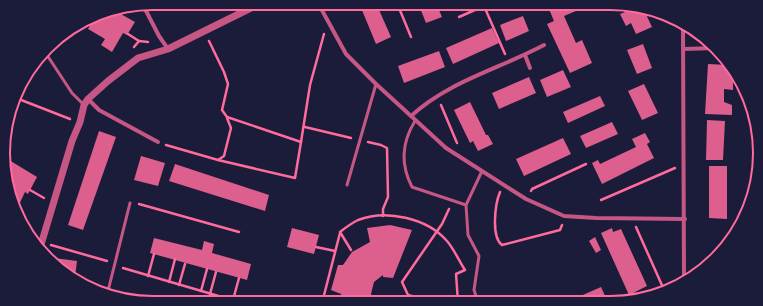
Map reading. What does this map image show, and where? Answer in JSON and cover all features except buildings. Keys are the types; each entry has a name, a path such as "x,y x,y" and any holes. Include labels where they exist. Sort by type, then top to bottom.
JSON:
{"street":[{"path":"146,10 159,36 168,49"},
{"path":"41,241 72,140 80,122 86,102 108,80 138,58 168,49 216,27 248,10"},
{"path":"322,10 346,54 415,121 446,148 526,199 564,216 596,218 632,217 685,219"},
{"path":"683,30 684,275"},
{"path":"411,116 437,95 470,78 525,55 544,45"},
{"path":"684,49 707,48"},
{"path":"525,55 530,68"},
{"path":"86,102 158,142"}],"lane":[{"path":"48,56 72,93 86,102"},
{"path":"346,185 376,84"},
{"path":"415,121 408,133 403,150 406,176 412,186 466,205"},
{"path":"476,296 474,290 479,256 468,235 466,205 482,171"},
{"path":"108,288 130,203"}],"path":[{"path":"400,10 411,36"},
{"path":"459,17 475,10"},
{"path":"486,10 509,62"},
{"path":"158,142 218,160 295,178 305,127 310,85 328,22"},
{"path":"216,27 222,36 208,42 224,72 228,84 222,110 232,128 224,156 218,160"},
{"path":"128,34 139,41"},
{"path":"437,95 459,148 456,154"},
{"path":"20,100 58,116 80,122"},
{"path":"227,117 301,142"},
{"path":"305,127 381,145 387,148 388,197 383,209 383,216"},
{"path":"526,199 532,189 586,164"},
{"path":"601,200 683,164"},
{"path":"503,184 496,202 496,236 502,245 560,230 564,216"},
{"path":"30,190 53,202"},
{"path":"412,296 408,295 402,282 442,224 453,201"},
{"path":"130,203 156,208 239,232"},
{"path":"324,296 340,232 358,220 397,215 436,231 448,241 465,270 456,274 458,296"},
{"path":"632,217 662,286"},
{"path":"340,232 351,250"},
{"path":"44,246 114,263 124,270 218,296"},
{"path":"316,246 335,251"},
{"path":"148,276 154,254"},
{"path":"169,282 175,259"},
{"path":"179,285 185,264"},
{"path":"202,291 207,269"},
{"path":"210,294 216,272"},
{"path":"234,296 239,278"}]}
